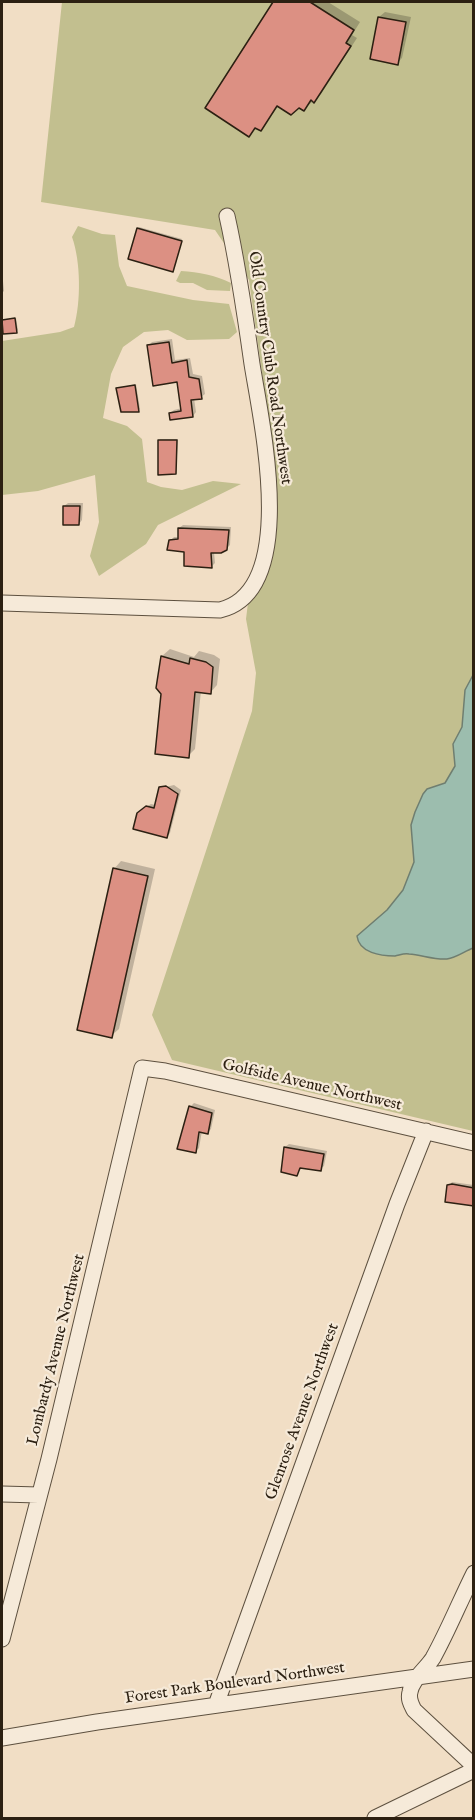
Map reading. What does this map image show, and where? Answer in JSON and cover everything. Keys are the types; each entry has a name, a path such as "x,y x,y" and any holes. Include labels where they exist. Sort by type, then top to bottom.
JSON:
{"street":[{"name":"Old Country Club Road Northwest","path":"2,603 220,610 239,603 252,587 261,568 265,551 269,527 269,486 237,268 227,216"},
{"name":"Golfside Avenue Northwest","path":"142,1068 165,1071 474,1143"},
{"name":"Lombardy Avenue Northwest","path":"2,1639 142,1068"},
{"name":"Glenrose Avenue Northwest","path":"216,1705 397,1204 426,1131"},
{"path":"2,1494 39,1495"},
{"path":"375,1818 474,1768 414,1710 409,1693 412,1685 438,1648 474,1573"},
{"name":"Forest Park Boulevard Northwest","path":"2,1738 474,1669"}],"shaded area":[{"path":"62,2 473,2 473,1131 172,1060 152,1015 252,711 256,673 246,619 248,603 260,584 269,556 276,514 274,460 249,280 215,230 41,202"},
{"path":"78,226 102,234 115,235 119,266 127,286 193,300 229,304 237,332 229,339 187,340 168,330 144,332 123,347 111,374 103,418 127,426 142,439 147,482 182,490 213,481 241,484 158,525 146,544 99,576 90,556 99,522 95,475 38,491 2,495 2,341 60,332 74,327 79,282 72,237"},
{"path":"181,271 207,274 225,280 231,283 230,291 207,290 193,283 180,283 176,281"},
{"path":"473,675 473,948 447,959 407,954 389,956 366,950 357,936 387,910 403,890 414,862 411,825 423,794 427,789 445,783 455,766 453,744 462,727 465,690"}],"building":[{"path":"273,2 310,2 354,30 346,43 351,46 314,103 311,100 304,111 299,108 291,115 277,106 261,131 255,128 249,137 205,108"},
{"path":"378,17 406,22 398,65 370,59"},
{"path":"137,228 182,241 173,272 128,259"},
{"path":"15,318 17,333 3,334 2,320"},
{"path":"169,342 172,363 187,360 189,377 199,379 202,399 191,400 193,417 170,420 169,413 181,411 177,382 153,386 147,345"},
{"path":"135,385 139,412 121,412 116,388"},
{"path":"158,440 177,440 176,474 158,475"},
{"path":"63,506 80,506 79,525 63,525"},
{"path":"178,528 229,530 227,550 221,553 211,553 212,568 184,566 184,552 167,550 169,540 178,539"},
{"path":"161,656 189,664 190,658 206,662 213,667 211,694 195,692 189,758 155,754 161,694 156,688"},
{"path":"166,786 178,794 167,838 133,829 137,813 146,806 154,808 159,787"},
{"path":"113,868 148,876 112,1038 77,1030"},
{"path":"189,1106 212,1113 208,1134 199,1132 196,1153 177,1149"},
{"path":"284,1147 324,1154 321,1171 300,1168 297,1176 281,1172"},
{"path":"447,1185 474,1188 474,1206 445,1202"}]}
